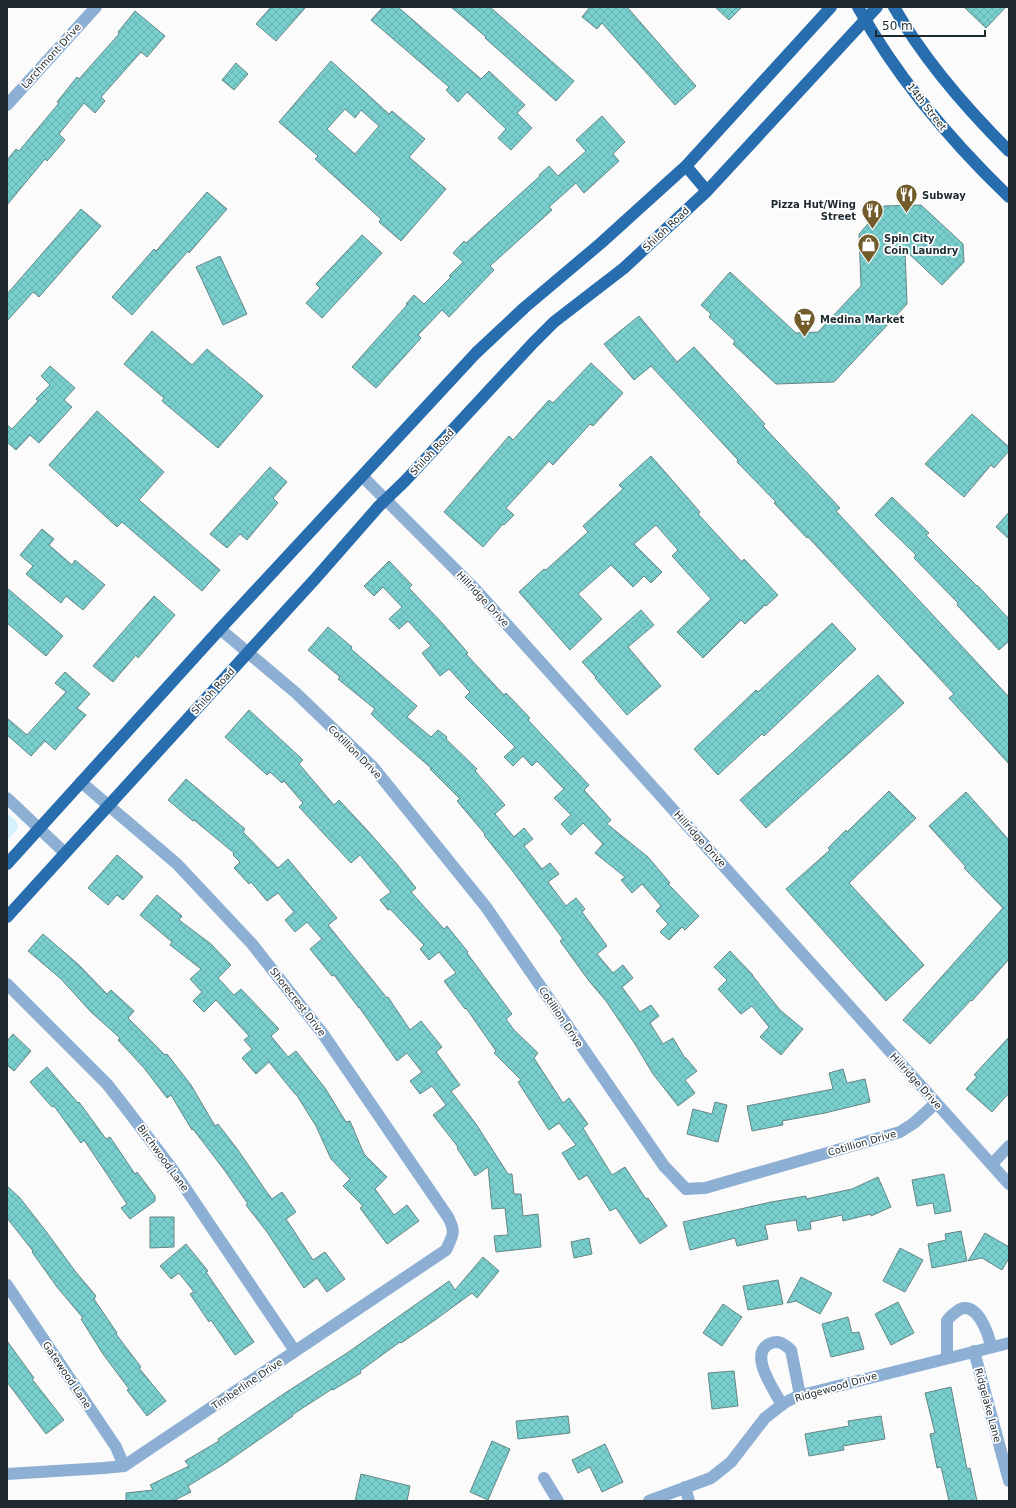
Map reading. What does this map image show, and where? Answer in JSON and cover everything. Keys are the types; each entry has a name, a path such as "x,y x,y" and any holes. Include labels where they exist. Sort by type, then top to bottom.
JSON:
{"main road":[{"path":"7,864 220,629 363,477 481,348 524,308 601,243 686,166 831,7"},
{"name":"14th Street","path":"858,7 898,70 925,106 967,155 1009,197"},
{"name":"Shiloh Road","path":"7,917 386,500 554,322 624,268 707,191 866,20 876,7"},
{"path":"894,7 922,50 949,85 980,122 1009,151"},
{"path":"686,166 707,191"}],"street":[{"name":"Larchmont Drive","path":"7,105 96,7"},
{"name":"Hillridge Drive","path":"363,477 481,596 1009,1184"},
{"name":"Cotillion Drive","path":"220,629 296,693 378,773 486,907 664,1166 686,1189 705,1188 900,1132 914,1123 936,1103"},
{"name":"Shorecrest Drive","path":"81,782 177,864 252,944 323,1034 448,1217 453,1227"},
{"path":"7,798 65,853"},
{"name":"Birchwood Lane","path":"7,984 107,1084 125,1107 173,1170 295,1352"},
{"path":"992,1164 1009,1146"},
{"name":"Timberline Drive","path":"7,1474 124,1466 446,1250 452,1236 453,1227"},
{"name":"Gatewood Lane","path":"7,1285 116,1447 124,1466"},
{"path":"946,1358 948,1340 947,1321 949,1317 959,1309 965,1308 975,1312 980,1317 990,1338 991,1347"},
{"path":"782,1405 765,1373 760,1357 764,1347 768,1344 782,1342 791,1350 800,1395"},
{"name":"Ridgewood Drive","path":"649,1501 711,1478 730,1462 765,1418 782,1405 800,1395 1009,1343"},
{"name":"Ridgelake Lane","path":"974,1351 1009,1481"},
{"path":"544,1478 558,1501"},
{"path":"685,1487 689,1501"}],"shaded area":[{"path":"7,813 16,821 18,828 7,841"}],"building":[{"path":"271,7 306,7 276,41 256,24"},
{"path":"383,7 398,7 481,79 489,71 525,105 517,113 532,128 511,150 498,138 506,129 467,92 458,102 446,90 449,87 371,20"},
{"path":"451,7 490,7 574,81 556,101"},
{"path":"590,7 627,7 696,86 675,105 602,23 597,29 582,17"},
{"path":"715,7 742,7 729,20"},
{"path":"964,7 1006,7 986,28"},
{"path":"135,11 165,36 147,57 141,52 101,97 105,101 95,113 84,103 59,134 65,140 47,161 45,159 7,205 7,160 16,149 19,151 59,103 57,102 77,77 79,79 119,34 118,32"},
{"path":"331,61 389,114 392,111 425,139 409,157 446,189 401,241 379,222 381,219 315,159 318,156 279,122","holes":["345,109 355,118 361,110 379,126 355,154 327,129"]},
{"path":"236,63 248,74 234,90 222,80"},
{"path":"602,116 625,142 613,154 619,161 584,193 576,183 549,207 552,210 490,266 494,270 449,317 442,310 418,335 421,338 376,388 352,367 407,305 406,304 414,295 424,304 451,277 449,276 463,262 453,253 464,241 466,243 540,176 539,175 549,166 558,176 586,151 576,140"},
{"path":"207,192 227,209 132,315 112,297 154,249 156,251"},
{"path":"921,205 963,244 964,262 942,285 905,250 907,304 834,382 776,384 733,344 735,341 709,317 711,314 701,305 730,272 796,333 818,332 861,286 859,234 884,206"},
{"path":"81,209 101,226 39,297 33,292 7,321 7,294"},
{"path":"362,235 382,253 322,318 306,303 320,288 316,284"},
{"path":"220,256 247,314 223,325 196,267"},
{"path":"639,316 677,362 694,347 765,424 763,426 840,508 836,511 1009,697 1009,764 949,698 954,694 808,537 807,538 774,503 776,502 737,462 738,460 651,366 634,380 604,344"},
{"path":"152,331 192,365 207,349 263,396 218,448 162,401 164,398 124,364"},
{"path":"591,363 623,393 593,426 590,424 553,465 549,461 506,508 514,515 504,525 503,524 483,547 444,512 509,436 513,440 549,400 553,403"},
{"path":"50,366 75,388 64,400 72,407 39,443 30,435 16,450 7,442 7,425 12,429 38,401 36,399 50,385 41,376"},
{"path":"97,411 164,472 139,500 220,570 202,591 122,522 117,527 49,465"},
{"path":"972,414 1009,447 1009,451 994,468 991,465 964,497 925,464"},
{"path":"651,456 700,512 698,514 742,562 744,559 778,595 745,624 741,620 703,658 677,632 711,599 672,556 678,550 656,525 634,544 662,572 651,583 644,576 633,587 611,565 578,594 602,619 570,650 519,592 588,532 583,526 623,489 619,485"},
{"path":"270,467 287,482 273,498 278,503 247,540 240,534 227,548 210,534"},
{"path":"892,497 929,533 926,535 1009,619 1009,641 999,650 957,605 958,603 914,558 916,555 875,515"},
{"path":"1009,512 1009,539 996,527"},
{"path":"42,529 54,539 49,545 72,565 75,560 105,585 83,610 66,596 61,603 26,574 33,566 20,555"},
{"path":"389,561 412,585 409,588 468,653 466,654 504,695 506,693 530,718 528,720 589,785 584,790 611,820 607,824 648,857 670,883 668,884 699,916 685,930 682,927 669,940 660,932 668,924 656,911 661,906 642,884 632,893 621,880 625,877 595,853 603,844 583,823 571,835 561,824 571,815 554,798 564,789 537,761 532,766 523,756 513,766 504,757 515,747 465,697 470,692 449,669 440,676 422,653 431,646 408,621 399,629 389,619 402,607 383,587 374,596 364,586"},
{"path":"7,588 63,636 46,656 7,623"},
{"path":"154,596 175,615 138,658 136,655 113,682 93,666"},
{"path":"641,610 654,625 628,647 661,686 627,715 582,662"},
{"path":"832,623 856,649 764,736 762,734 718,775 694,749 756,690 758,692"},
{"path":"328,627 417,706 407,717 431,737 438,730 447,737 446,739 477,769 475,771 505,805 495,814 514,837 524,828 533,839 524,846 542,869 550,863 559,874 548,882 566,906 576,898 585,909 582,912 607,946 597,954 613,973 623,965 633,978 622,987 640,1012 651,1005 659,1016 650,1023 663,1044 673,1038 685,1058 697,1071 685,1080 695,1093 678,1106 653,1074 606,1001 589,981 560,941 563,939 484,835 485,834 457,801 460,799 430,769 431,768 371,714 375,709 338,679 340,677 308,650"},
{"path":"65,672 90,694 77,708 86,715 55,750 45,741 31,756 7,735 7,718 27,735 66,692 55,683"},
{"path":"878,675 904,703 766,828 740,800"},
{"path":"249,710 303,760 299,764 334,805 339,800 396,863 416,888 411,892 444,929 447,926 468,952 467,953 512,1014 506,1019 514,1030 538,1053 534,1058 563,1103 569,1098 588,1124 583,1128 612,1175 625,1167 646,1199 648,1198 667,1226 640,1244 616,1208 610,1211 587,1175 579,1180 562,1153 576,1145 559,1123 549,1130 518,1082 521,1080 494,1053 496,1051 466,1008 465,1009 444,981 456,973 439,952 429,960 420,949 424,945 390,909 388,910 380,900 391,892 360,855 351,863 299,807 303,803 284,781 282,783 270,772 267,775 225,737"},
{"path":"186,779 245,829 243,832 278,868 288,859 337,918 328,925 387,998 388,997 410,1030 421,1021 442,1047 436,1052 460,1085 451,1091 476,1124 508,1174 512,1174 514,1194 521,1194 523,1216 538,1214 541,1247 496,1252 494,1236 508,1235 505,1208 492,1209 488,1167 475,1176 457,1148 458,1147 433,1115 446,1105 432,1086 420,1094 410,1081 422,1072 407,1053 397,1061 359,1007 334,975 332,976 310,949 322,939 307,922 295,932 285,920 294,912 278,893 267,901 251,882 249,884 234,868 240,862 233,855 234,853 168,800"},
{"path":"889,791 916,818 849,883 924,965 886,1001 786,889 830,850 828,848 846,830 847,832"},
{"path":"966,792 1009,840 1009,959 972,1001 971,1000 930,1044 903,1020 1003,908 964,868 966,867 929,826"},
{"path":"117,855 143,877 123,900 117,895 108,905 88,888"},
{"path":"157,895 182,916 179,920 211,944 231,965 218,978 234,995 241,989 279,1029 271,1036 288,1057 296,1051 325,1088 346,1122 350,1121 364,1154 387,1177 375,1189 394,1215 407,1205 419,1221 387,1244 360,1208 363,1206 343,1186 350,1179 331,1159 316,1126 296,1094 269,1062 256,1074 242,1058 252,1049 244,1040 249,1036 216,1000 204,1012 193,1001 202,992 190,979 201,969 170,945 172,942 140,915"},
{"path":"43,934 79,965 107,994 111,990 134,1011 128,1018 165,1055 167,1054 191,1085 215,1126 218,1124 272,1199 282,1192 296,1212 286,1219 313,1260 325,1252 345,1279 327,1292 317,1278 304,1288 267,1232 246,1205 248,1204 225,1171 193,1129 192,1130 171,1095 167,1098 144,1068 118,1040 120,1038 91,1012 61,979 28,951"},
{"path":"730,951 753,975 780,1010 803,1029 781,1055 760,1037 769,1027 752,1006 741,1014 718,989 727,980 714,967"},
{"path":"13,1034 31,1051 14,1071 7,1065 7,1041"},
{"path":"1009,1037 1009,1093 992,1112 966,1089 977,1077 974,1075"},
{"path":"47,1067 78,1103 79,1102 106,1139 110,1137 135,1174 137,1172 155,1196 155,1201 130,1219 121,1208 127,1204 84,1140 81,1143 54,1106 52,1107 30,1082"},
{"path":"843,1069 847,1083 865,1079 870,1102 825,1113 782,1121 783,1125 752,1131 747,1106 833,1089 829,1073"},
{"path":"715,1102 727,1105 718,1142 687,1134 693,1109 712,1114"},
{"path":"944,1174 951,1211 935,1214 933,1203 917,1206 912,1180"},
{"path":"878,1177 891,1207 871,1216 871,1214 843,1221 842,1215 810,1222 811,1229 798,1231 796,1220 765,1225 768,1239 737,1246 735,1238 690,1250 683,1222 771,1202 806,1196 806,1199 852,1189"},
{"path":"7,1186 20,1198 75,1271 96,1296 94,1299 117,1333 116,1334 141,1367 139,1368 166,1401 147,1416 127,1390 129,1389 103,1354 81,1319 83,1318 57,1287 32,1252 33,1251 7,1218"},
{"path":"150,1217 174,1217 174,1247 150,1248"},
{"path":"961,1231 967,1261 932,1268 928,1244 946,1240 945,1234"},
{"path":"985,1233 1009,1247 1009,1258 1002,1270 982,1258 968,1261"},
{"path":"589,1238 592,1254 574,1258 571,1242"},
{"path":"186,1244 208,1271 206,1272 254,1342 235,1355 211,1320 209,1322 190,1294 194,1292 179,1273 171,1279 160,1266"},
{"path":"900,1248 923,1260 905,1292 883,1281"},
{"path":"483,1257 499,1271 477,1298 472,1293 435,1320 401,1343 400,1342 360,1371 361,1373 333,1390 332,1389 292,1415 293,1416 224,1464 188,1486 191,1492 173,1501 126,1501 126,1493 153,1490 150,1485 189,1466 185,1461 219,1441 218,1439 347,1353 449,1281 455,1290"},
{"path":"801,1277 832,1293 820,1314 796,1301 787,1303"},
{"path":"778,1280 783,1304 748,1310 743,1286"},
{"path":"898,1302 914,1333 891,1345 875,1314"},
{"path":"723,1304 742,1317 722,1346 703,1333"},
{"path":"848,1317 852,1333 859,1332 864,1349 831,1357 822,1324"},
{"path":"7,1341 34,1378 32,1379 64,1420 46,1434 7,1382"},
{"path":"734,1371 738,1406 712,1409 708,1373"},
{"path":"951,1387 967,1469 970,1468 977,1501 949,1501 941,1467 937,1468 930,1434 935,1433 925,1393"},
{"path":"568,1416 570,1433 518,1439 516,1421"},
{"path":"881,1416 885,1439 843,1446 844,1450 809,1456 805,1434 849,1426 848,1421"},
{"path":"492,1441 510,1449 488,1500 470,1492"},
{"path":"605,1444 623,1482 602,1492 590,1467 578,1473 572,1460"},
{"path":"361,1474 410,1486 407,1501 355,1501"}],"place":[{"name":"Subway","path":"906,214"},
{"name":"Pizza Hut/Wing Street","path":"872,230"},
{"name":"Spin City Coin Laundry","path":"868,264"},
{"name":"Medina Market","path":"805,338"}]}
